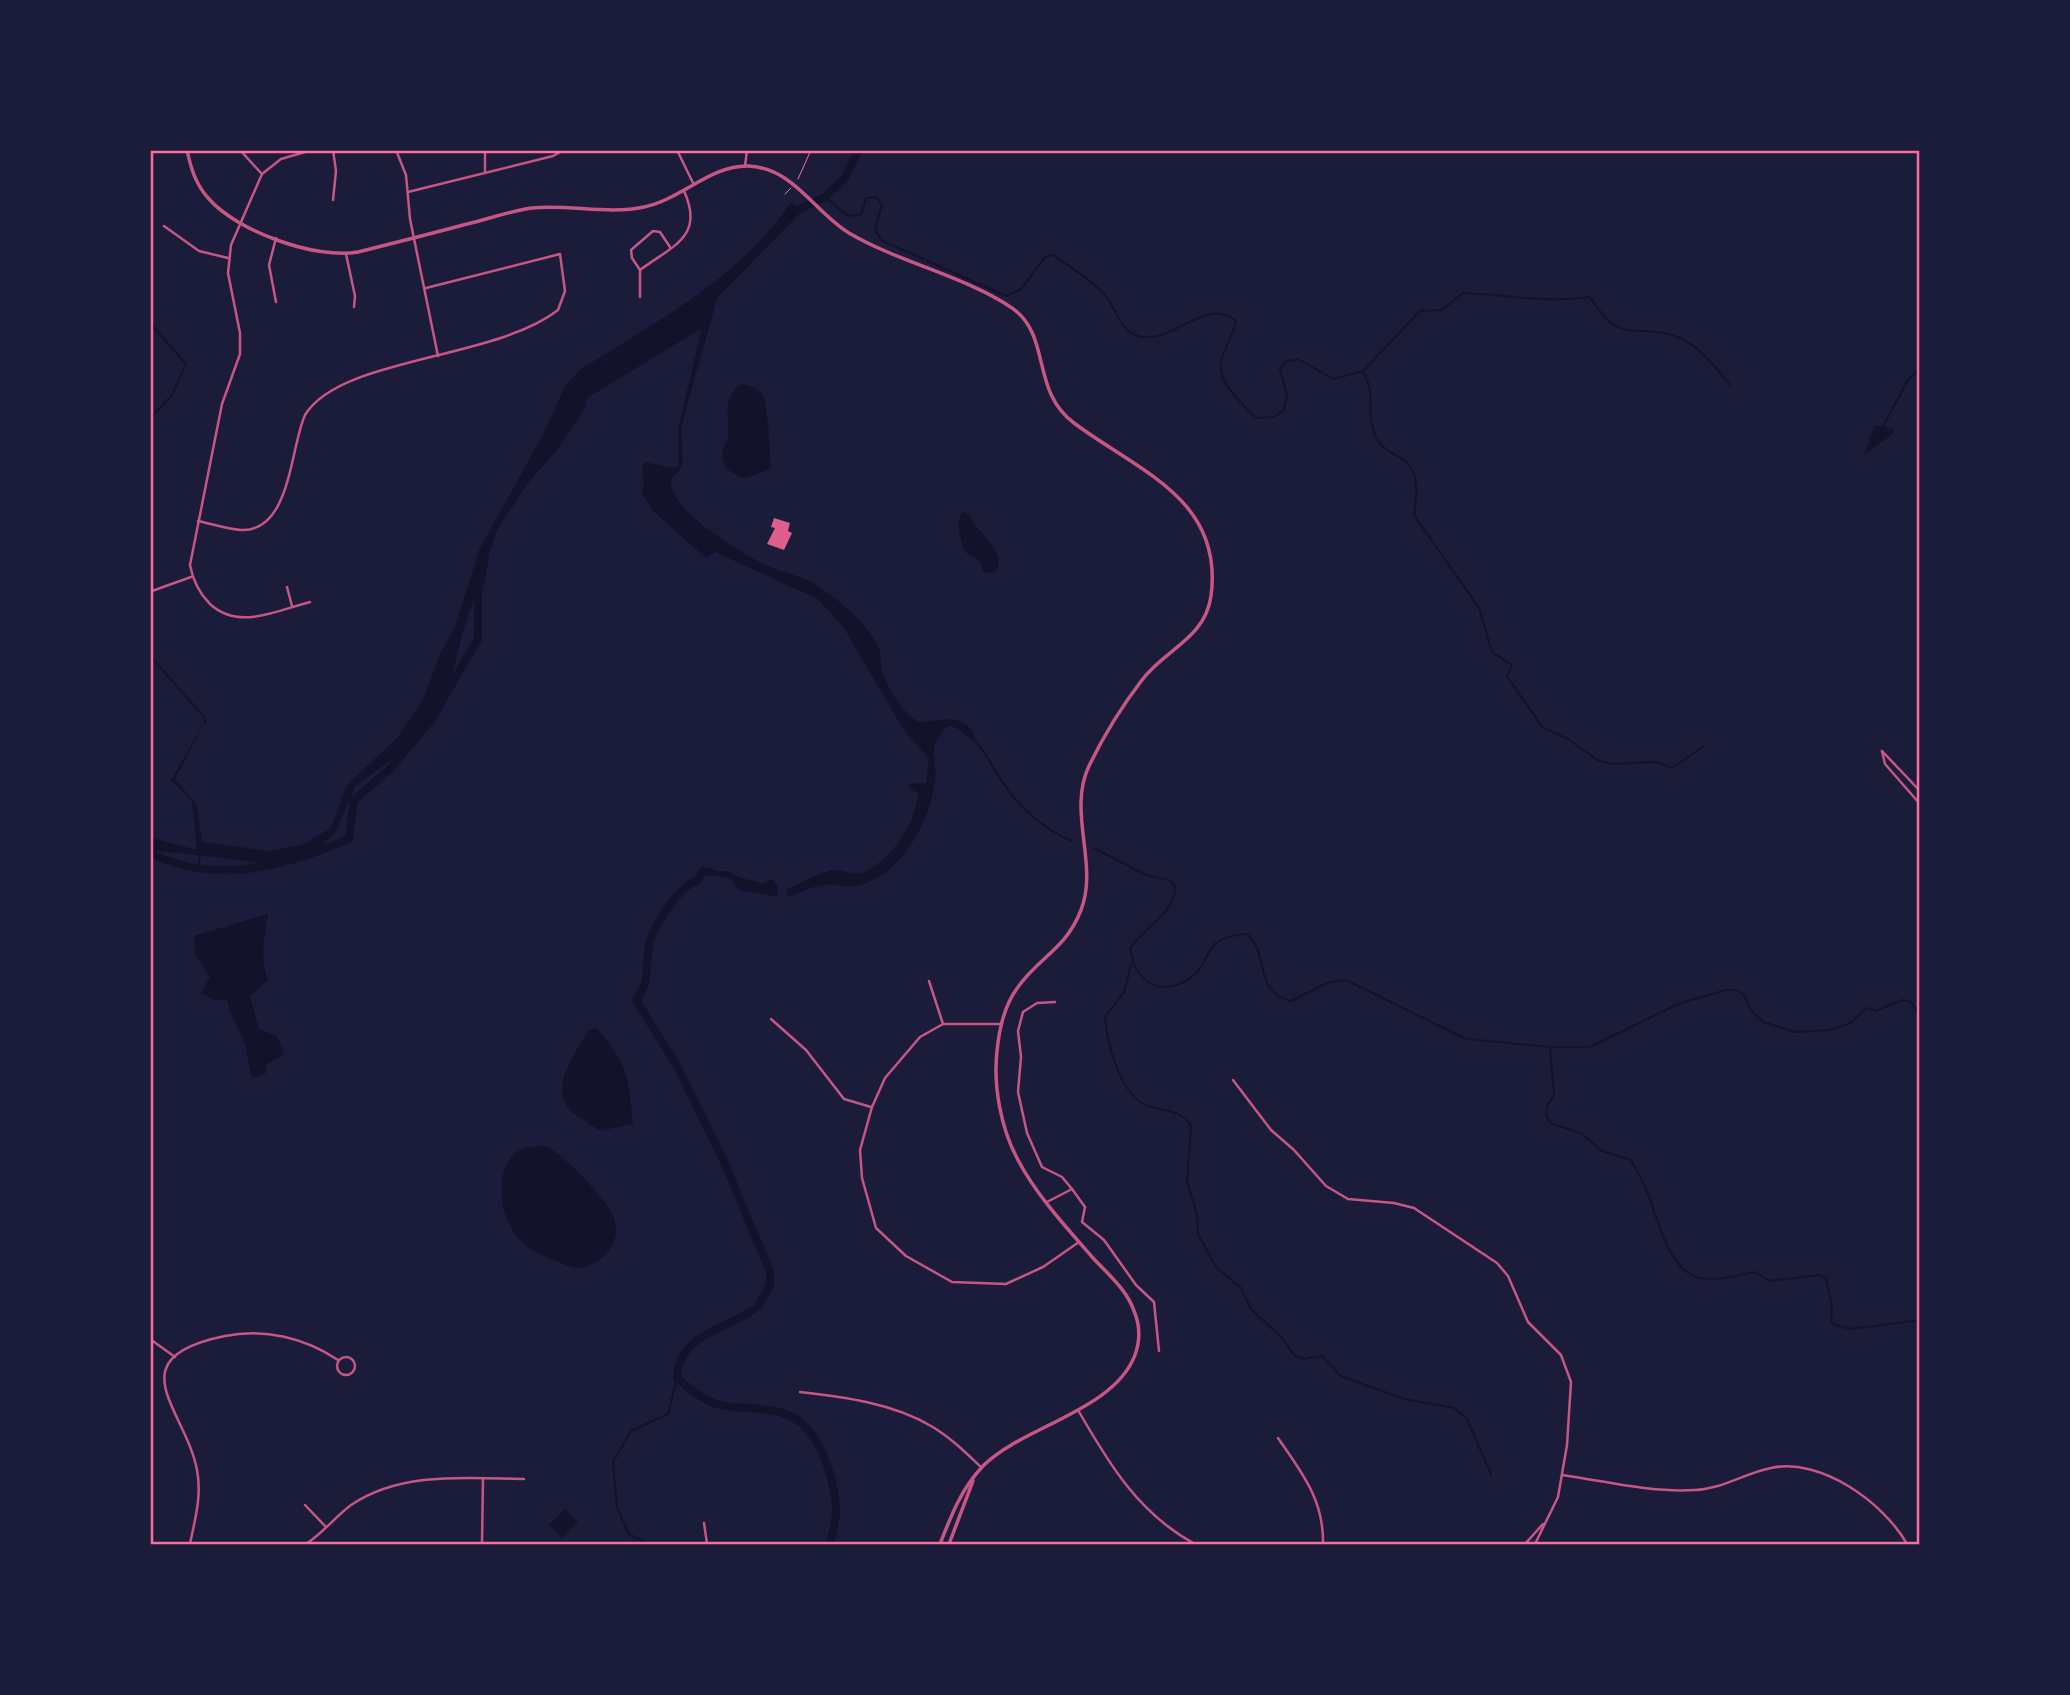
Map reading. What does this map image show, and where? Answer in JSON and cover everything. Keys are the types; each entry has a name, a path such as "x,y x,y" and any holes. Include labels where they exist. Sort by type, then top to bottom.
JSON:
{"street":[{"path":"187,150 193,176 206,197 225,214 276,238 322,253 346,254 533,208 646,207 745,166 761,168 790,180 850,233 994,299 1020,315 1034,337 1043,379 1056,406 1077,426 1155,477 1180,499 1200,524 1210,547 1211,597 1204,619 1193,635 1159,662 1139,683 1100,747 1082,783 1086,895 1081,911 1054,953 1020,984 1002,1024 996,1058 1003,1122 1019,1161 1047,1202 1127,1297 1139,1329 1136,1350 1124,1372 1078,1410 1008,1448 982,1468 965,1488 940,1545"},
{"path":"240,150 262,174"},
{"path":"310,602 244,619 222,613 207,601 192,577 191,554 222,404 240,354 240,333 230,285 228,258 239,221 262,174 281,159 312,150"},
{"path":"333,150 336,172 333,200"},
{"path":"396,150 406,175 414,238 439,357"},
{"path":"485,150 485,173"},
{"path":"408,192 554,156 564,150"},
{"path":"677,150 694,185"},
{"path":"745,166 747,150"},
{"path":"640,270 684,236 692,223 691,207 684,190"},
{"path":"164,226 199,251 228,258"},
{"path":"640,297 640,270 632,258 631,250 653,231 660,232 670,247"},
{"path":"275,302 269,265 276,238"},
{"path":"346,254 355,296 354,307"},
{"path":"198,521 242,530 264,524 278,509 300,426 320,396 354,378 498,340 558,310 565,291 560,254 426,288"},
{"path":"152,591 192,577"},
{"path":"287,587 292,606"},
{"path":"1920,791 1882,751 1885,764 1920,804"},
{"path":"929,981 943,1024"},
{"path":"1055,1002 1038,1003 1023,1012 1020,1018 1018,1092 1035,1157 1042,1167 1062,1177 1072,1189 1085,1207 1082,1222 1104,1240 1136,1285 1154,1302 1159,1351"},
{"path":"771,1019 806,1050 844,1098 872,1107"},
{"path":"1002,1024 943,1024 920,1037 885,1078 872,1107 860,1150 862,1178 876,1228 906,1256 952,1282 1006,1284 1043,1267 1079,1242"},
{"path":"1233,1080 1271,1130 1294,1150 1326,1186 1343,1197 1361,1203 1394,1203 1414,1208 1501,1267 1528,1322 1556,1349 1569,1373 1571,1406 1558,1497 1535,1545"},
{"path":"1047,1202 1072,1189"},
{"path":"190,1545 199,1503 199,1481 193,1454 165,1391 166,1375 175,1357 198,1341 259,1333 298,1340 338,1360"},
{"path":"150,1339 175,1357"},
{"path":"343,1356 352,1358 355,1364 353,1372 344,1375 339,1372 338,1360 343,1356"},
{"path":"800,1392 855,1398 929,1424 955,1442 982,1468"},
{"path":"1078,1410 1122,1483 1153,1514 1195,1545"},
{"path":"1278,1438 1314,1492 1322,1517 1323,1545"},
{"path":"1562,1475 1672,1490 1692,1490 1715,1487 1774,1467 1806,1467 1827,1474 1878,1509 1892,1521 1907,1545"},
{"path":"949,1545 975,1476"},
{"path":"306,1545 353,1504 392,1486 453,1478 524,1479"},
{"path":"482,1545 483,1478"},
{"path":"305,1505 326,1527"},
{"path":"949,1521 957,1523"},
{"path":"1525,1545 1546,1522"},
{"path":"704,1523 707,1545"}],"path":[{"path":"785,194 800,177 811,150"}],"shaded area":[{"path":"791,202 802,211 717,298 681,428 683,460 680,470 671,479 673,491 691,516 721,538 761,563 816,585 852,613 874,639 880,651 881,668 896,699 918,722 947,719 960,721 974,734 973,741 957,728 948,726 937,740 934,752 935,780 928,812 912,843 901,857 876,879 861,885 819,886 788,897 787,890 821,873 833,870 861,873 885,858 908,827 917,804 918,792 911,790 908,784 926,783 929,758 903,729 844,628 818,599 715,552 706,558 653,511 641,493 644,485 644,462 674,468 679,465 678,429 702,328 587,398 585,408 556,451 528,483 497,530 463,631 452,676 433,717 402,752 355,786 336,832 322,845 297,857 265,863 151,850 151,838 197,850 192,801 171,780 205,722 175,779 197,805 202,842 268,851 302,845 331,828 347,785 397,738 424,698 440,654 455,627 480,548 543,435 565,386 580,370 666,316 722,276 747,254"},
{"path":"742,384 758,390 764,398 770,446 770,469 747,478 733,473 723,459 724,446 728,440 729,402 735,389"},
{"path":"1875,425 1893,429 1894,433 1864,455"},
{"path":"962,512 969,514 996,551 999,558 994,573 983,572 980,561 965,552 959,526"},
{"path":"702,866 717,871 729,871 762,884 772,879 777,885 778,897 739,890 731,879 702,873"},
{"path":"268,914 263,956 268,980 250,996 259,1029 277,1036 284,1054 267,1064 266,1073 253,1078 245,1044 227,1000 214,1000 201,993 210,977 196,956 194,936"},
{"path":"596,1028 615,1051 625,1072 633,1124 599,1131 576,1115 567,1106 563,1096 563,1084 571,1061 589,1030"},
{"path":"546,1146 562,1157 601,1197 616,1226 611,1248 601,1259 586,1267 570,1266 530,1248 518,1238 506,1217 502,1190 506,1165 513,1155 524,1148"},
{"path":"565,1509 578,1522 562,1538 549,1525"}],"building":[{"path":"774,518 790,523 788,531 792,533 784,550 767,544 775,528 771,527"}],"waterway":[{"path":"789,214 825,197 845,178 858,150"},
{"path":"825,197 848,216 861,214 866,198 876,197 882,205 875,229 881,240 1006,296 1021,289 1045,257 1053,255 1097,287 1108,299 1124,326 1133,334 1152,337 1164,334 1212,314 1224,315 1236,321 1222,358 1222,375 1231,391 1255,418 1274,417 1283,411 1287,397 1280,369 1287,361 1298,359 1333,379 1363,371 1369,388 1371,421 1378,441 1410,466 1415,476 1414,515 1479,608 1492,652 1512,665 1507,676 1542,727 1568,739 1597,760 1612,764 1656,762 1672,768 1704,746"},
{"path":"1364,370 1420,311 1442,310 1463,293 1543,299 1590,297 1610,322 1618,327 1672,335 1689,343 1712,363 1730,385"},
{"path":"150,323 186,364 172,395 150,418"},
{"path":"1882,428 1908,380 1920,368"},
{"path":"150,853 200,869 225,870 275,864 349,839 354,800 389,770 431,720 478,639 478,594 485,558"},
{"path":"150,656 205,718 205,724"},
{"path":"974,739 1021,806 1045,826 1072,841"},
{"path":"1094,848 1146,875 1169,880 1176,887 1174,897 1164,913 1130,948 1138,971 1153,985 1163,987 1184,982 1198,971 1216,943 1227,937 1247,934 1259,952 1266,981 1271,989 1291,1001 1327,983 1346,980 1466,1039 1550,1047 1554,1095 1547,1106 1546,1116 1552,1124 1581,1133 1602,1151 1631,1160 1646,1189 1670,1251 1686,1271 1703,1279 1755,1272 1769,1281 1820,1275 1826,1278 1832,1306 1831,1321 1835,1325 1851,1329 1920,1320"},
{"path":"198,868 200,856"},
{"path":"710,872 702,872 698,880 683,890 657,925 648,949 646,979 636,1000 677,1066 721,1155 770,1271 770,1285 758,1306"},
{"path":"1131,965 1124,992 1105,1017 1112,1054 1123,1080 1138,1100 1148,1106 1177,1114 1191,1126 1187,1182 1197,1214 1198,1234 1216,1267 1241,1288 1251,1309 1282,1338 1294,1355 1304,1359 1322,1356 1341,1376 1404,1399 1454,1408 1467,1419 1491,1474"},
{"path":"1550,1047 1590,1047 1678,1004 1726,990 1736,990 1744,995 1750,1009 1763,1022 1795,1032 1829,1030 1849,1024 1867,1008 1876,1011 1902,1000 1911,1002 1920,1016"},
{"path":"753,1310 704,1335 694,1343 680,1363 677,1378 692,1391 716,1404 779,1412 793,1417 804,1426 821,1450 831,1479 836,1512 830,1544"},
{"path":"648,1544 629,1534 625,1526 617,1507 613,1462 631,1431 668,1414 677,1378"}]}
